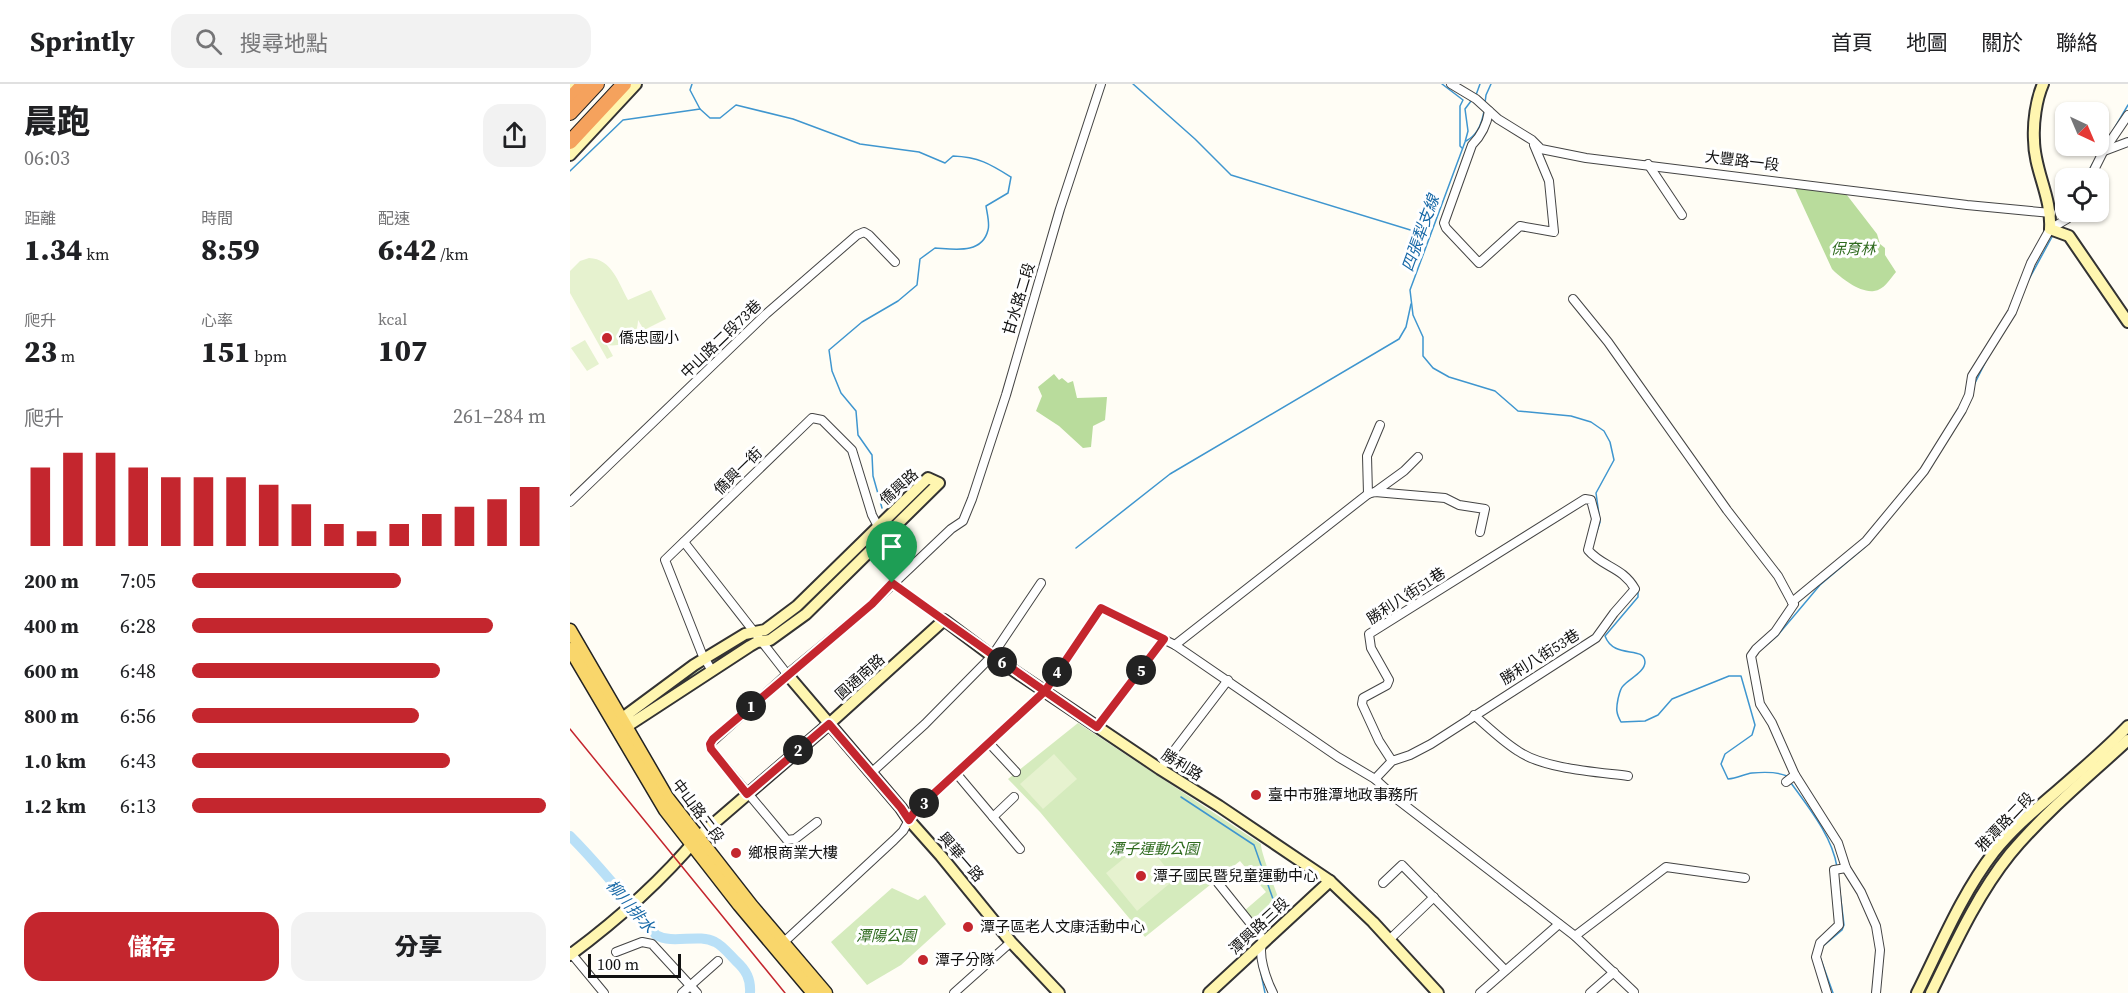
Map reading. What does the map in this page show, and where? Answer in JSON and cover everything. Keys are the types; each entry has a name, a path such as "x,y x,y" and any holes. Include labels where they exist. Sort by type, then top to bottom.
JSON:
{"highway":[{"path":"570,99 584,84"},
{"path":"570,113 597,84"},
{"path":"570,128 612,84"},
{"path":"570,142 624,84"}],"main road":[{"name":"中山路二段","path":"570,630 695,841 813,993"},
{"name":"中山路二段","path":"570,649 665,810 784,942 826,993"}],"street":[{"path":"570,155 636,84"},
{"name":"甘水路二段","path":"892,583 951,529 963,521 1006,395 1060,209 1101,84"},
{"name":"大豐路一段","path":"1451,84 1476,99 1498,119 1532,140 1541,149 1586,158 1967,205 2051,213"},
{"path":"1792,602 1866,541 1924,471 1962,410 1972,376 2012,312 2031,262 2050,229 2051,213 2033,142 2036,114 2043,84"},
{"path":"1489,111 1487,122 1473,145 1444,223 1479,263 1520,226 1554,232 1549,181 1532,140"},
{"path":"2109,143 2128,115"},
{"path":"2109,149 2128,141"},
{"path":"1648,164 1682,215"},
{"path":"2050,229 2062,222"},
{"path":"2050,229 2069,236 2128,322"},
{"name":"中山路二段73巷","path":"570,502 766,314 857,236 864,232 869,235 895,262"},
{"path":"1573,299 1608,342 1727,510 1778,576 1794,604 1775,632 1751,656 1760,704 1772,723 1795,775 1838,843 1846,868 1861,892 1876,927 1879,939 1876,993"},
{"name":"僑興一街","path":"712,671 704,658 665,560 815,418 822,420 852,450 877,528 884,538"},
{"path":"1371,493 1367,456 1380,425"},
{"path":"1175,645 1371,493 1404,471 1418,457"},
{"name":"僑興路","path":"624,723 704,658 745,634 757,637 770,640 806,614 939,483 928,478 797,606 765,630 757,637 741,652 624,723"},
{"path":"1371,493 1445,498 1458,505 1485,509 1480,532"},
{"name":"勝利八街53巷","path":"1376,779 1392,761 1431,744 1596,638 1635,589 1630,579 1614,566 1595,558 1588,550 1596,519 1591,500 1585,499"},
{"name":"勝利八街51巷","path":"1392,761 1379,741 1362,704 1363,698 1387,685 1389,680 1371,648 1369,634 1585,499"},
{"name":"興華一路","path":"684,542 787,674 942,856 1011,942 1059,993"},
{"path":"817,822 795,839 787,840 747,794 711,749 710,744 787,674 872,604 892,583"},
{"name":"勝利路","path":"892,583 992,656 1330,881 1438,993"},
{"path":"871,773 925,724 992,656 1041,583"},
{"path":"784,942 881,853 903,831 915,811 1045,691 1101,608 1175,645 1338,757 1376,779 1398,800 1575,936 1634,992"},
{"name":"圓通南路","path":"571,954 605,928 695,841 944,621"},
{"path":"1097,727 1164,639"},
{"path":"1160,769 1227,680"},
{"path":"1474,715 1520,753 1540,761 1628,776"},
{"name":"雅潭路二段","path":"1917,993 1944,934 1968,890 1995,851 2037,808 2089,764 2128,726"},
{"name":"雅潭路二段","path":"1931,993 1974,910 2009,855 2044,817 2128,740"},
{"path":"989,743 1016,772"},
{"path":"956,773 1020,849"},
{"path":"1786,782 1795,775"},
{"path":"993,817 1014,798"},
{"path":"1383,883 1402,865 1505,970"},
{"path":"1575,936 1666,867 1745,878"},
{"path":"1827,993 1816,957 1820,943 1839,925 1834,870 1846,868"},
{"name":"潭興路三段","path":"1209,993 1260,942 1330,881"},
{"path":"1218,883 1260,942 1272,993"},
{"path":"1389,940 1434,897"},
{"path":"1480,993 1559,924"},
{"path":"616,952 642,942 652,944 698,993"},
{"path":"956,992 1011,942"},
{"path":"571,954 604,993"},
{"path":"682,993 718,961"},
{"path":"1590,993 1614,972"}],"green space":[{"name":"保育林","path":"1792,182 1843,190 1877,234 1880,244 1885,248 1885,255 1896,272 1884,286 1874,291 1863,290 1832,269"},
{"path":"589,258 597,259 609,267 628,300 651,290 666,319 644,330 638,320 636,332 629,340 619,345 607,345 613,356 607,359 570,293 570,271 580,261"},
{"path":"585,340 599,364 587,371 571,348"},
{"path":"1054,374 1059,380 1062,378 1068,383 1073,381 1077,398 1107,397 1105,420 1093,426 1091,447 1083,448 1059,426 1036,411 1042,396 1038,387"},
{"path":"874,537 875,539 803,611 768,634"},
{"path":"700,667 703,671 635,718 638,712"},
{"name":"潭子運動公園","path":"1078,723 1261,844 1266,865 1283,911 1262,931 1244,911 1266,892 1240,861 1145,937 1040,812 1008,779"},
{"path":"1054,754 1077,779 1043,809 1020,784"},
{"name":"潭子國民暨兒童運動中心","path":"1145,841 1175,879 1137,911 1106,873"},
{"name":"潭陽公園","path":"892,888 918,900 925,895 946,924 901,965 867,985 831,942"}],"waterway":[{"path":"692,84 690,90 700,109 710,118 720,118 736,105 793,119 860,144 919,152 945,163 953,156 977,160 1011,177 1008,193 986,206 989,228 980,244 966,249 935,248 920,259 917,285 898,301 862,322 829,350 832,371 841,393 856,411 858,435 872,455 873,476 882,508"},
{"path":"1133,84 1195,139 1231,175 1430,236"},
{"path":"1442,84 1463,100 1460,106 1460,146 1462,148"},
{"path":"1476,95 1480,84"},
{"path":"1485,103 1491,84"},
{"name":"四張犁支線","path":"1471,101 1465,109 1468,131 1465,142 1410,290 1413,315 1423,337 1423,356 1433,368 1449,377 1495,391 1518,411 1571,416 1591,422 1604,431 1610,442 1614,460 1596,493 1600,522 1596,534"},
{"path":"2111,134 2128,105"},
{"path":"570,171 623,120 700,109"},
{"path":"1466,141 1479,128 1484,111"},
{"path":"2090,168 2093,163"},
{"path":"2028,281 2053,235"},
{"path":"1076,548 1170,474 1399,339 1406,327 1411,304"},
{"path":"1974,385 1987,359"},
{"path":"1956,426 1962,417"},
{"path":"1762,649 1777,636 1820,585 1865,547"},
{"name":"四張犁支線","path":"1604,559 1618,567"},
{"name":"四張犁支線","path":"1638,590 1638,597 1605,636 1615,648 1640,654 1645,662 1642,669 1620,690 1617,713 1621,722 1645,721 1658,715 1672,699 1729,676 1741,676 1755,725 1752,735 1725,754 1721,764 1728,779 1756,773 1775,773 1787,776"},
{"name":"四張犁支線","path":"1791,783 1825,833 1837,867"},
{"path":"1181,797 1254,845 1273,899 1262,933"},
{"name":"柳川排水","path":"570,836 656,935 670,939 701,939 718,943 745,971 750,983 750,993"},
{"name":"四張犁支線","path":"1822,947 1842,930 1844,925 1839,884"},
{"name":"四張犁支線","path":"1820,957 1833,993"},
{"path":"1258,959 1265,993"}],"railway":[{"path":"570,729 785,993"}],"place":[{"name":"僑忠國小","path":"607,338"},
{"name":"臺中市雅潭地政事務所","path":"1256,795"},
{"name":"鄉根商業大樓","path":"736,853"},
{"name":"潭子國民暨兒童運動中心","path":"1141,876"},
{"name":"潭子區老人文康活動中心","path":"968,927"},
{"name":"潭子分隊","path":"923,960"}],"route":[{"path":"892,583 872,604 713,739 710,744 711,749 747,794 829,724 909,820 915,811 1045,691 1101,608 1164,639 1097,727 1045,691 1017,672 992,656 892,583"}]}
